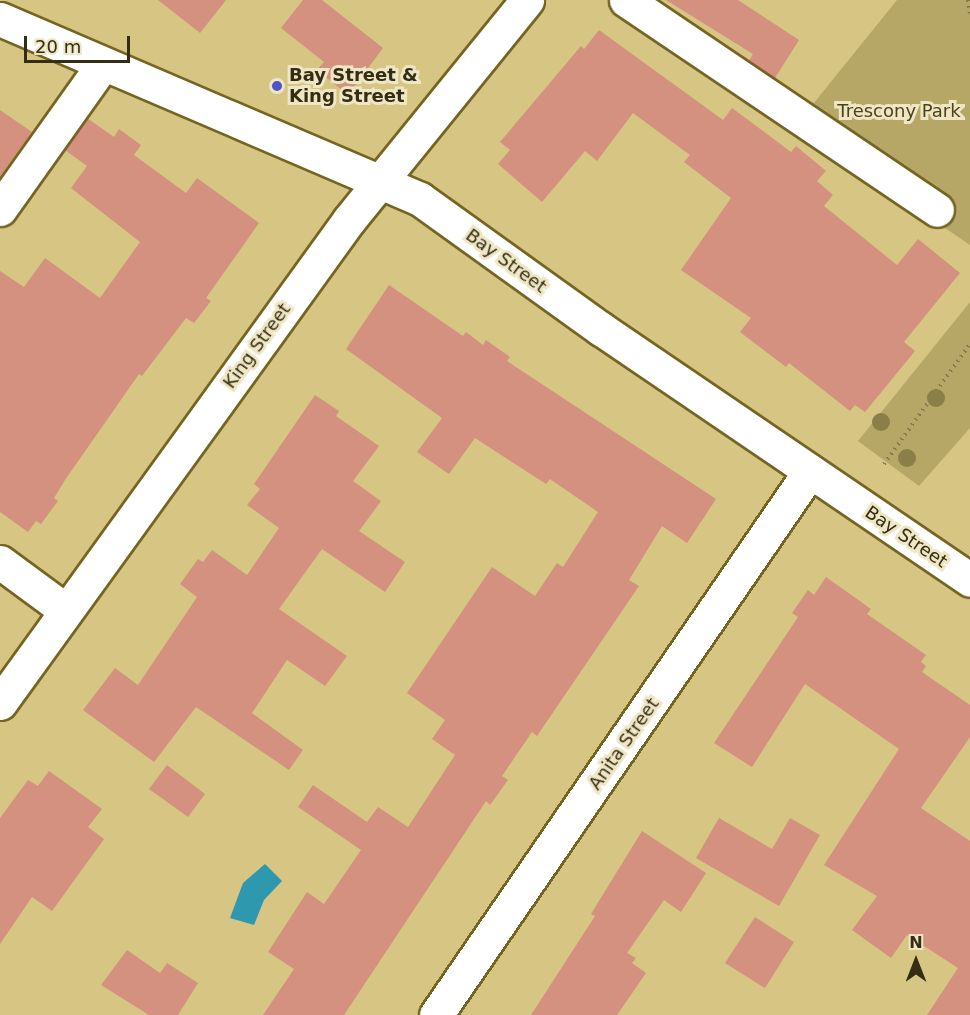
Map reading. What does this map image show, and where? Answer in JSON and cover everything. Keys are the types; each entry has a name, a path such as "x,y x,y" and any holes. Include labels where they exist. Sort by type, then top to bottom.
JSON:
{"street":[{"name":"King Street","path":"0,703 65,610 381,181 527,0"},
{"path":"626,0 937,210"},
{"name":"Bay Street","path":"0,19 420,199 559,300 970,580"},
{"path":"0,209 103,64"},
{"name":"Anita Street","path":"436,1015 810,471"},
{"path":"0,562 65,610"}],"path":[{"path":"968,0 970,15"},
{"path":"884,464 970,344"}],"green space":[{"name":"Trescony Park","path":"897,0 970,0 970,245 870,177 805,114"},
{"path":"970,302 970,428 919,486 858,441"}],"water":[{"path":"265,864 282,881 264,900 254,925 230,918 243,883"}],"building":[{"path":"158,0 226,0 200,33"},
{"path":"303,0 322,0 383,48 348,95 317,70 324,62 281,28"},
{"path":"666,0 738,0 799,40 775,78 749,61 753,54"},
{"path":"599,30 723,120 732,108 791,152 796,146 826,171 817,181 833,195 824,206 897,265 918,239 960,273 904,342 915,351 865,412 855,405 850,411 789,363 786,367 740,332 751,318 681,270 731,198 684,162 690,155 633,113 597,161 585,151 542,202 498,164 510,150 500,142 581,46 584,49"},
{"path":"0,110 32,132 0,177"},
{"path":"87,118 114,137 119,129 141,145 134,155 186,193 197,178 259,223 206,298 211,301 194,323 186,318 142,376 139,374 65,480 54,498 58,501 41,524 36,521 28,532 0,512 0,271 24,287 45,258 100,298 140,242 71,188 87,166 65,150"},
{"path":"389,285 463,336 466,332 483,345 486,340 510,357 507,361 716,499 687,543 662,526 629,580 639,586 537,736 532,732 502,776 508,780 490,805 486,801 344,1015 263,1015 294,969 268,952 307,892 324,904 361,850 298,807 313,785 367,822 378,807 408,827 455,755 432,739 445,720 407,693 492,567 535,596 557,563 563,567 598,512 550,479 546,484 475,438 449,474 417,452 442,418 346,349"},
{"path":"315,395 339,411 336,416 379,446 353,481 381,501 359,531 405,562 385,592 322,549 279,609 347,656 325,686 287,660 252,713 303,750 289,770 196,707 154,762 83,710 115,668 138,685 197,597 180,584 198,559 203,562 212,550 247,575 279,528 247,505 260,489 254,484"},
{"path":"826,577 871,609 867,614 926,655 921,662 926,666 922,672 970,705 970,737 921,808 970,841 970,1015 927,1015 958,968 907,935 891,958 852,930 877,896 824,865 899,749 805,684 752,767 714,743 798,617 792,613 808,590 814,595"},
{"path":"167,765 205,794 188,817 149,789"},
{"path":"49,771 102,809 88,827 104,839 52,911 32,897 0,944 0,818 28,780 38,786"},
{"path":"719,818 772,849 790,818 820,835 779,906 696,858"},
{"path":"642,831 706,873 681,912 664,900 627,953 636,958 632,963 646,973 617,1015 531,1015 595,916 591,914"},
{"path":"755,917 794,942 765,988 725,963"},
{"path":"127,950 160,973 167,963 198,983 178,1015 149,1015 101,985"}],"place":[{"name":"Bay Street & King Street","path":"277,86"}]}
